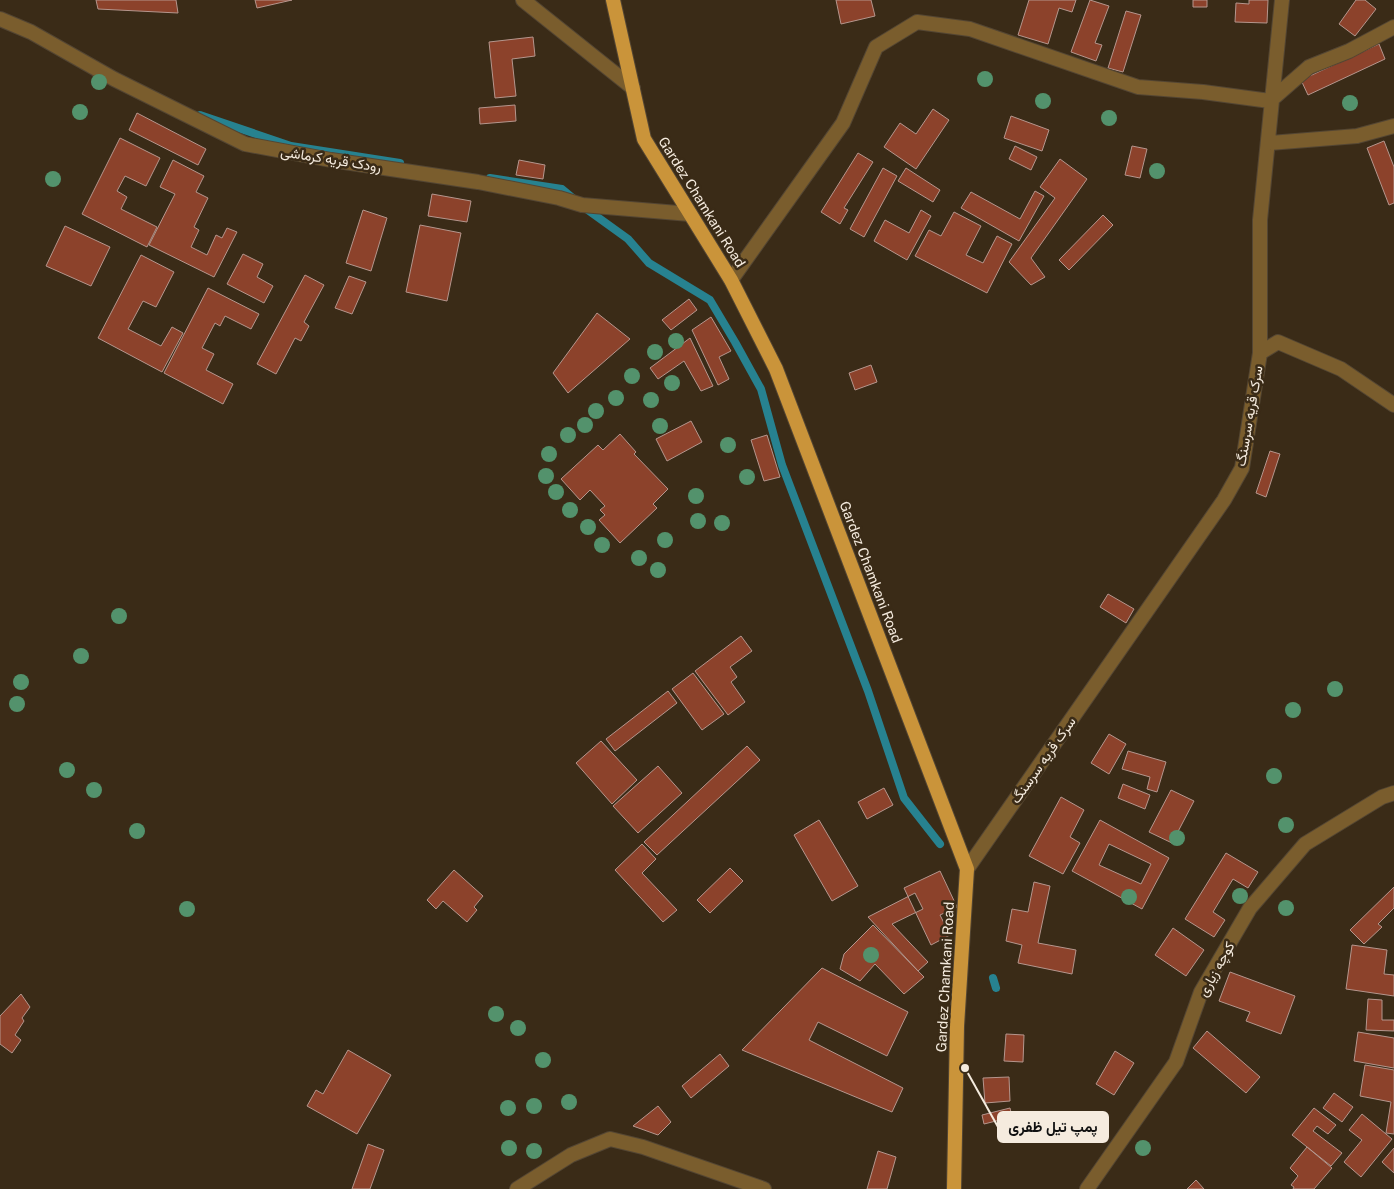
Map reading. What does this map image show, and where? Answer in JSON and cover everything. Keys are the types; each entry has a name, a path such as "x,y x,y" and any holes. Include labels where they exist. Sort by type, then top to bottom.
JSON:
{"highway":[{"name":"Gardez Chamkani Road","path":"611,2 644,139 731,280 776,369 967,869 957,1026 954,1189"}],"street":[{"path":"522,0 633,88"},
{"name":"سرک قریه سرسنگ","path":"967,869 1224,500 1242,468 1260,353 1260,220 1269,142 1270,101 1282,0"},
{"name":"رودک قریه کرماشی","path":"0,19 31,32 114,79 244,144 331,160 478,182 559,198 582,205 690,214"},
{"path":"731,280 843,123 876,47 917,22 970,29 1138,87 1203,92 1270,101 1309,67 1349,51 1394,27"},
{"path":"1269,142 1358,136 1394,126"},
{"path":"1260,353 1278,342 1341,369 1394,405"},
{"name":"کوچه زیاری","path":"1087,1189 1176,1062 1201,992 1250,908 1305,844 1382,797 1394,793"},
{"path":"518,1189 571,1155 610,1139 643,1147 764,1189"}],"building":[{"path":"96,0 176,0 178,13 98,9"},
{"path":"255,0 292,0 257,8"},
{"path":"836,0 871,0 875,16 841,24"},
{"path":"1029,0 1076,0 1072,12 1059,8 1048,44 1018,35"},
{"path":"1090,0 1109,6 1095,43 1102,45 1096,61 1071,52"},
{"path":"1193,0 1207,0 1207,7 1193,7"},
{"path":"1249,0 1268,0 1267,23 1235,22 1236,3 1249,4"},
{"path":"1356,0 1365,0 1376,9 1355,36 1339,24"},
{"path":"1126,11 1141,15 1123,72 1108,68"},
{"path":"533,37 535,56 512,59 516,96 495,98 489,42"},
{"path":"1379,44 1385,59 1308,95 1301,80"},
{"path":"515,105 516,121 480,124 479,108"},
{"path":"933,109 949,120 916,169 884,147 900,123 916,134"},
{"path":"137,113 206,149 198,165 129,130"},
{"path":"1011,116 1049,130 1042,151 1004,138"},
{"path":"120,138 160,158 146,186 125,176 117,191 127,197 121,209 157,227 147,247 82,214"},
{"path":"1384,141 1394,167 1394,203 1389,205 1367,148"},
{"path":"1015,146 1037,157 1031,170 1009,159"},
{"path":"1132,146 1147,149 1140,178 1125,175"},
{"path":"858,153 873,162 844,208 848,210 840,224 821,212"},
{"path":"1060,159 1087,179 1031,258 1045,277 1031,285 1009,262 1055,198 1040,187"},
{"path":"173,160 204,176 196,192 208,198 194,227 199,230 191,247 207,255 216,235 222,238 227,228 237,232 214,277 149,245 175,194 160,187"},
{"path":"519,160 545,165 543,179 516,175"},
{"path":"883,168 897,176 864,237 850,229"},
{"path":"906,168 940,190 933,202 898,181"},
{"path":"1035,191 1044,196 1019,241 961,208 971,192 1020,219"},
{"path":"432,194 471,201 467,222 428,216"},
{"path":"363,210 387,218 371,271 346,263"},
{"path":"921,210 931,216 907,260 874,241 885,220 909,233"},
{"path":"954,212 981,226 966,255 983,263 997,236 1012,244 987,293 915,256 929,230 941,236"},
{"path":"1103,215 1113,225 1069,270 1059,260"},
{"path":"420,225 461,233 447,301 406,292"},
{"path":"65,226 110,247 91,286 46,266"},
{"path":"243,254 263,264 257,277 273,286 264,303 227,284"},
{"path":"141,255 174,272 156,307 143,301 128,329 161,346 172,327 183,333 162,372 98,338"},
{"path":"305,275 324,285 304,322 309,326 301,341 295,338 276,374 257,364"},
{"path":"349,276 366,282 352,314 335,308"},
{"path":"208,288 259,314 251,329 225,316 220,326 215,323 202,348 214,354 206,370 233,384 223,404 164,373"},
{"path":"689,299 697,310 671,330 662,320"},
{"path":"597,313 630,339 568,393 553,373"},
{"path":"711,317 731,351 719,357 729,379 718,385 692,330"},
{"path":"690,338 713,386 701,391 684,361 658,379 650,368"},
{"path":"871,365 877,382 855,390 849,373"},
{"path":"691,421 702,442 667,461 656,439"},
{"path":"620,434 636,452 634,454 668,489 653,504 657,508 620,543 599,520 605,515 600,510 605,506 590,490 580,500 561,479 598,445 603,450"},
{"path":"767,435 780,477 764,481 751,440"},
{"path":"1270,451 1280,454 1266,497 1256,493"},
{"path":"1108,594 1134,609 1126,623 1100,607"},
{"path":"741,636 752,651 730,667 737,677 731,682 745,702 728,715 695,671"},
{"path":"693,673 724,714 702,730 672,689"},
{"path":"668,691 677,703 615,751 606,739"},
{"path":"1109,734 1126,744 1109,774 1091,763"},
{"path":"601,741 637,780 612,804 576,763"},
{"path":"747,746 760,760 657,855 644,842"},
{"path":"1128,751 1166,762 1157,792 1147,789 1150,777 1122,769"},
{"path":"658,766 682,793 638,833 613,806"},
{"path":"1123,784 1150,795 1145,809 1118,798"},
{"path":"884,788 893,805 867,819 858,802"},
{"path":"1171,790 1194,801 1172,843 1149,832"},
{"path":"1061,797 1084,810 1070,837 1080,843 1063,874 1029,856"},
{"path":"819,820 858,886 832,901 794,835"},
{"path":"1100,820 1169,858 1142,909 1072,871","holes":["1109,844 1151,864 1141,884 1099,865"]},
{"path":"642,844 656,859 642,873 677,910 663,922 615,870"},
{"path":"1226,853 1258,872 1248,888 1233,879 1213,912 1225,920 1214,937 1185,919"},
{"path":"730,868 743,881 710,913 697,900"},
{"path":"454,870 483,896 474,907 477,910 467,922 443,901 436,909 427,900"},
{"path":"940,871 957,907 940,915 950,935 931,945 904,888"},
{"path":"1034,882 1050,886 1038,943 1076,950 1072,974 1018,963 1022,945 1006,941 1012,909 1028,912"},
{"path":"1394,887 1394,908 1378,924 1382,927 1364,944 1350,930"},
{"path":"915,893 923,909 892,924 928,962 918,971 868,917"},
{"path":"873,925 924,977 904,994 875,964 860,981 840,969 844,954"},
{"path":"1173,928 1204,950 1186,976 1155,955"},
{"path":"1352,945 1387,950 1384,974 1394,975 1394,996 1346,989"},
{"path":"822,968 908,1012 887,1056 818,1022 809,1040 903,1088 892,1112 742,1050"},
{"path":"1230,972 1295,996 1281,1034 1246,1021 1250,1012 1219,1001"},
{"path":"21,994 30,1007 22,1018 24,1021 15,1035 21,1040 12,1053 0,1044 0,1016"},
{"path":"1368,999 1382,1000 1382,1020 1394,1020 1394,1031 1366,1030"},
{"path":"1207,1031 1260,1077 1246,1093 1193,1048"},
{"path":"1358,1032 1394,1038 1394,1068 1354,1061"},
{"path":"1006,1034 1024,1035 1023,1062 1004,1061"},
{"path":"348,1050 391,1075 357,1134 307,1106 316,1090 323,1094"},
{"path":"1115,1051 1134,1063 1114,1095 1096,1084"},
{"path":"720,1054 729,1066 691,1098 682,1086"},
{"path":"1365,1065 1394,1070 1394,1134 1386,1133 1391,1102 1360,1096"},
{"path":"1009,1077 1010,1101 985,1103 983,1078"},
{"path":"1334,1093 1353,1107 1342,1122 1323,1108"},
{"path":"658,1106 671,1122 658,1135 633,1126"},
{"path":"1010,1108 1012,1117 984,1124 982,1115"},
{"path":"1314,1108 1336,1125 1328,1134 1317,1126 1313,1131 1342,1153 1331,1166 1292,1135"},
{"path":"1362,1114 1392,1139 1361,1177 1344,1162 1362,1140 1349,1130"},
{"path":"368,1144 384,1150 370,1189 352,1189"},
{"path":"1307,1147 1332,1168 1314,1189 1293,1189 1294,1187 1291,1185 1298,1176 1290,1168"},
{"path":"1394,1148 1394,1173 1382,1162"},
{"path":"878,1151 896,1157 887,1189 867,1189"},
{"path":"1196,1180 1204,1189 1187,1189"}],"waterway":[{"path":"200,115 291,146 400,163"},
{"path":"490,178 562,189 574,199"},
{"path":"585,208 628,239 649,263 710,300 735,342 761,389 782,465 868,691 904,798 940,844"},
{"path":"993,978 996,988"}],"place":[{"name":"پمپ تیل ظفری","path":"965,1068"}]}
